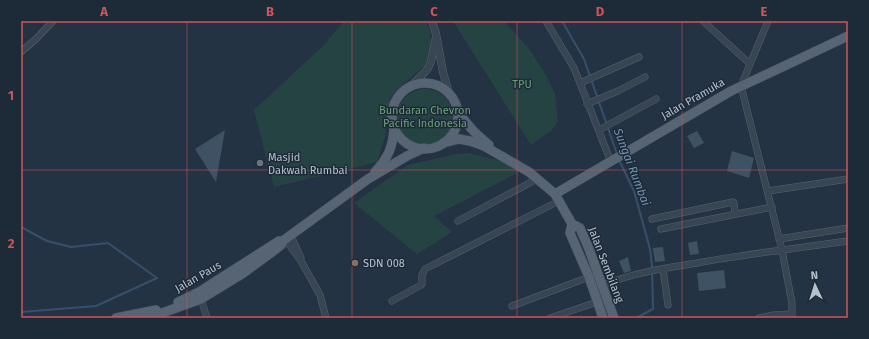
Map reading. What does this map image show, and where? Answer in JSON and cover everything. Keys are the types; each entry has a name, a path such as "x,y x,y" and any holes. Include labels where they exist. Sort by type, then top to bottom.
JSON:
{"main road":[{"name":"Jalan Pramuka","path":"557,198 624,153 705,106 741,86 848,36"},
{"path":"425,83 434,84 442,88 455,102 458,119 456,128 444,143 434,147 424,148 414,146 405,142 394,128 392,120 394,104 402,92 409,87 425,83"},
{"name":"Jalan Sembilang","path":"457,110 463,121 472,131 504,157"},
{"name":"Jalan Paus","path":"368,178 381,165 390,152 394,128"},
{"name":"Jalan Sembilang","path":"444,143 459,139 484,146 528,172 557,198 574,228 589,249 614,318"},
{"name":"Jalan Paus","path":"148,318 201,299 242,274 281,245 287,238 368,178 424,148"},
{"name":"Jalan Sembilang","path":"574,228 603,318"},
{"name":"Jalan Paus","path":"116,318 153,311 174,304 199,292 278,241 287,238"}],"street":[{"path":"21,52 53,21"},
{"path":"432,21 449,94"},
{"path":"546,21 574,68 587,104 601,129 612,162"},
{"path":"703,21 750,64"},
{"path":"759,318 774,315 792,316 792,303 782,250 741,86 768,21"},
{"path":"409,87 430,68 433,58 436,34"},
{"path":"580,83 639,57"},
{"path":"587,104 618,91 645,77"},
{"path":"601,129 656,99"},
{"path":"458,221 537,179"},
{"path":"768,191 848,179"},
{"path":"392,301 421,285 422,276 425,269 557,198"},
{"path":"652,219 733,202 735,214"},
{"path":"661,229 772,207"},
{"path":"779,240 848,228"},
{"path":"287,238 301,258 301,261 320,295 326,318"},
{"path":"602,285 619,278 651,270 848,241"},
{"path":"663,269 668,305"},
{"path":"512,306 589,277"},
{"path":"201,299 207,318"},
{"path":"550,318 597,302"}],"green space":[{"path":"344,21 426,21 430,31 431,49 428,58 424,66 390,98 385,137 377,162 274,187 254,110 323,46"},
{"name":"TPU","path":"453,21 504,21 530,50 546,75 555,94 558,121 552,130 531,145"},
{"name":"Bundaran Chevron Pacific Indonesia","path":"419,89 431,89 441,93 449,101 453,111 453,123 449,133 441,141 431,145 419,145 409,141 401,133 397,123 397,111 401,101 409,93"},
{"path":"468,153 501,161 519,172 434,216 452,232 417,254 354,203 408,165 456,154"}],"building":[{"path":"225,130 216,182 195,149"},
{"path":"697,131 704,143 694,148 687,136"},
{"path":"732,151 754,158 749,178 727,171"},
{"path":"697,241 699,254 690,255 688,243"},
{"path":"663,247 665,261 655,262 653,248"},
{"path":"628,257 631,271 624,273 619,261"},
{"path":"724,270 726,288 699,291 697,273"}],"waterway":[{"name":"Sungai Rumbai","path":"562,21 584,59 617,154"},
{"name":"Sungai Rumbai","path":"619,160 634,191 650,249 652,266 653,309 636,318"},
{"path":"21,227 47,241 71,247 108,243 157,278"},
{"path":"21,312 96,306 157,278"}],"place":[{"name":"Masjid Dakwah Rumbai","path":"260,163"},
{"name":"SDN 008","path":"355,263"}]}
